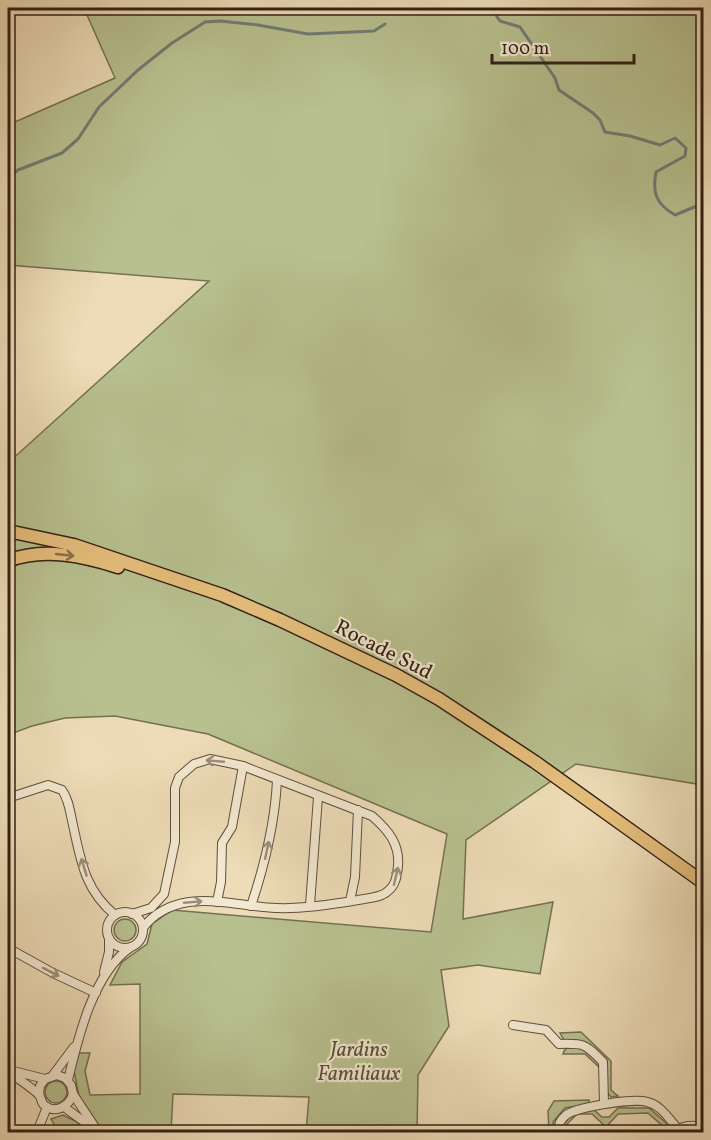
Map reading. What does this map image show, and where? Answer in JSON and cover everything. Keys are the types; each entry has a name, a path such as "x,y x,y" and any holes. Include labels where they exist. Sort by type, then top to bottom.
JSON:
{"main road":[{"path":"8,526 74,545"},
{"name":"Rocade Sud","path":"8,531 74,545 212,591 280,620 396,675 439,699 576,790 704,884"},
{"path":"8,561 30,555 70,555 107,564 280,620"}],"street":[{"path":"97,1131 73,1094 68,1080 77,1043 96,993 114,962 139,941 148,921 166,908 187,902 217,902 279,908 350,901 382,895 395,884 398,864 397,849 391,834 372,816 243,766 210,759 194,764 178,777 175,788 175,842 164,894 151,908 132,914"},
{"path":"217,902 221,882 222,843 232,827 243,766"},
{"path":"251,906 262,872 275,814 277,780"},
{"path":"8,798 48,785 62,790 68,802 89,884 97,898 116,915"},
{"path":"310,905 318,797"},
{"path":"350,901 355,877 358,810"},
{"path":"102,982 109,952 108,922 124,912 138,918 143,928"},
{"path":"109,938 116,946 130,947"},
{"path":"8,948 53,974 96,993"},
{"path":"513,1025 546,1030 559,1044 580,1044 588,1047 603,1062 604,1104"},
{"path":"39,1095 40,1086 77,1043"},
{"path":"8,1070 49,1077 61,1076 68,1080"},
{"path":"8,1070 39,1095 47,1107 56,1109 64,1107 72,1099 73,1094"},
{"path":"558,1132 564,1116 574,1110 604,1104 646,1101 659,1108 677,1131 693,1124 704,1127"},
{"path":"37,1132 47,1107"},
{"path":"64,1107 97,1131"}],"green space":[{"name":"Jardins Familiaux","path":"105,8 703,8 703,785 576,764 466,840 463,919 553,902 540,974 478,965 441,970 449,1026 418,1075 417,1132 306,1132 309,1097 173,1094 171,1132 103,1132 79,1096 74,1071 79,1053 90,1053 85,1071 90,1095 140,1094 140,984 110,985 122,962 147,944 152,924 172,910 431,932 447,834 208,734 115,716 65,718 8,735 8,463 209,281 8,265 8,125 115,78 87,15"},
{"path":"125,919 133,922 136,930 133,938 125,941 117,938 114,930 117,922"},
{"path":"581,1032 611,1061 611,1090 618,1096 611,1097 607,1092 607,1062 597,1051 584,1042 564,1040 560,1033"},
{"path":"567,1048 584,1048 599,1062 599,1067 585,1054 563,1054"},
{"path":"56,1081 64,1084 67,1092 64,1100 56,1103 48,1100 45,1092 48,1084"},
{"path":"589,1100 589,1104 565,1108 553,1122 554,1132 549,1132 548,1111 554,1101"},
{"path":"618,1108 649,1108 673,1129 666,1132 667,1130 648,1113 618,1114 606,1127 592,1114 577,1114 562,1132 561,1127 574,1112 594,1110 602,1117 609,1117"},
{"path":"63,1115 77,1122 87,1132 66,1132 57,1128 51,1119"}],"waterway":[{"path":"491,8 500,21 520,27 555,78 559,90 593,113 600,120 605,132 630,136 660,145 675,138 686,148 685,156 656,172 655,192 663,207 675,215 704,203"},
{"path":"8,178 18,170 62,153 78,139 99,107 138,70 172,43 205,22 220,21 258,25 308,34 374,31 385,24"}]}
